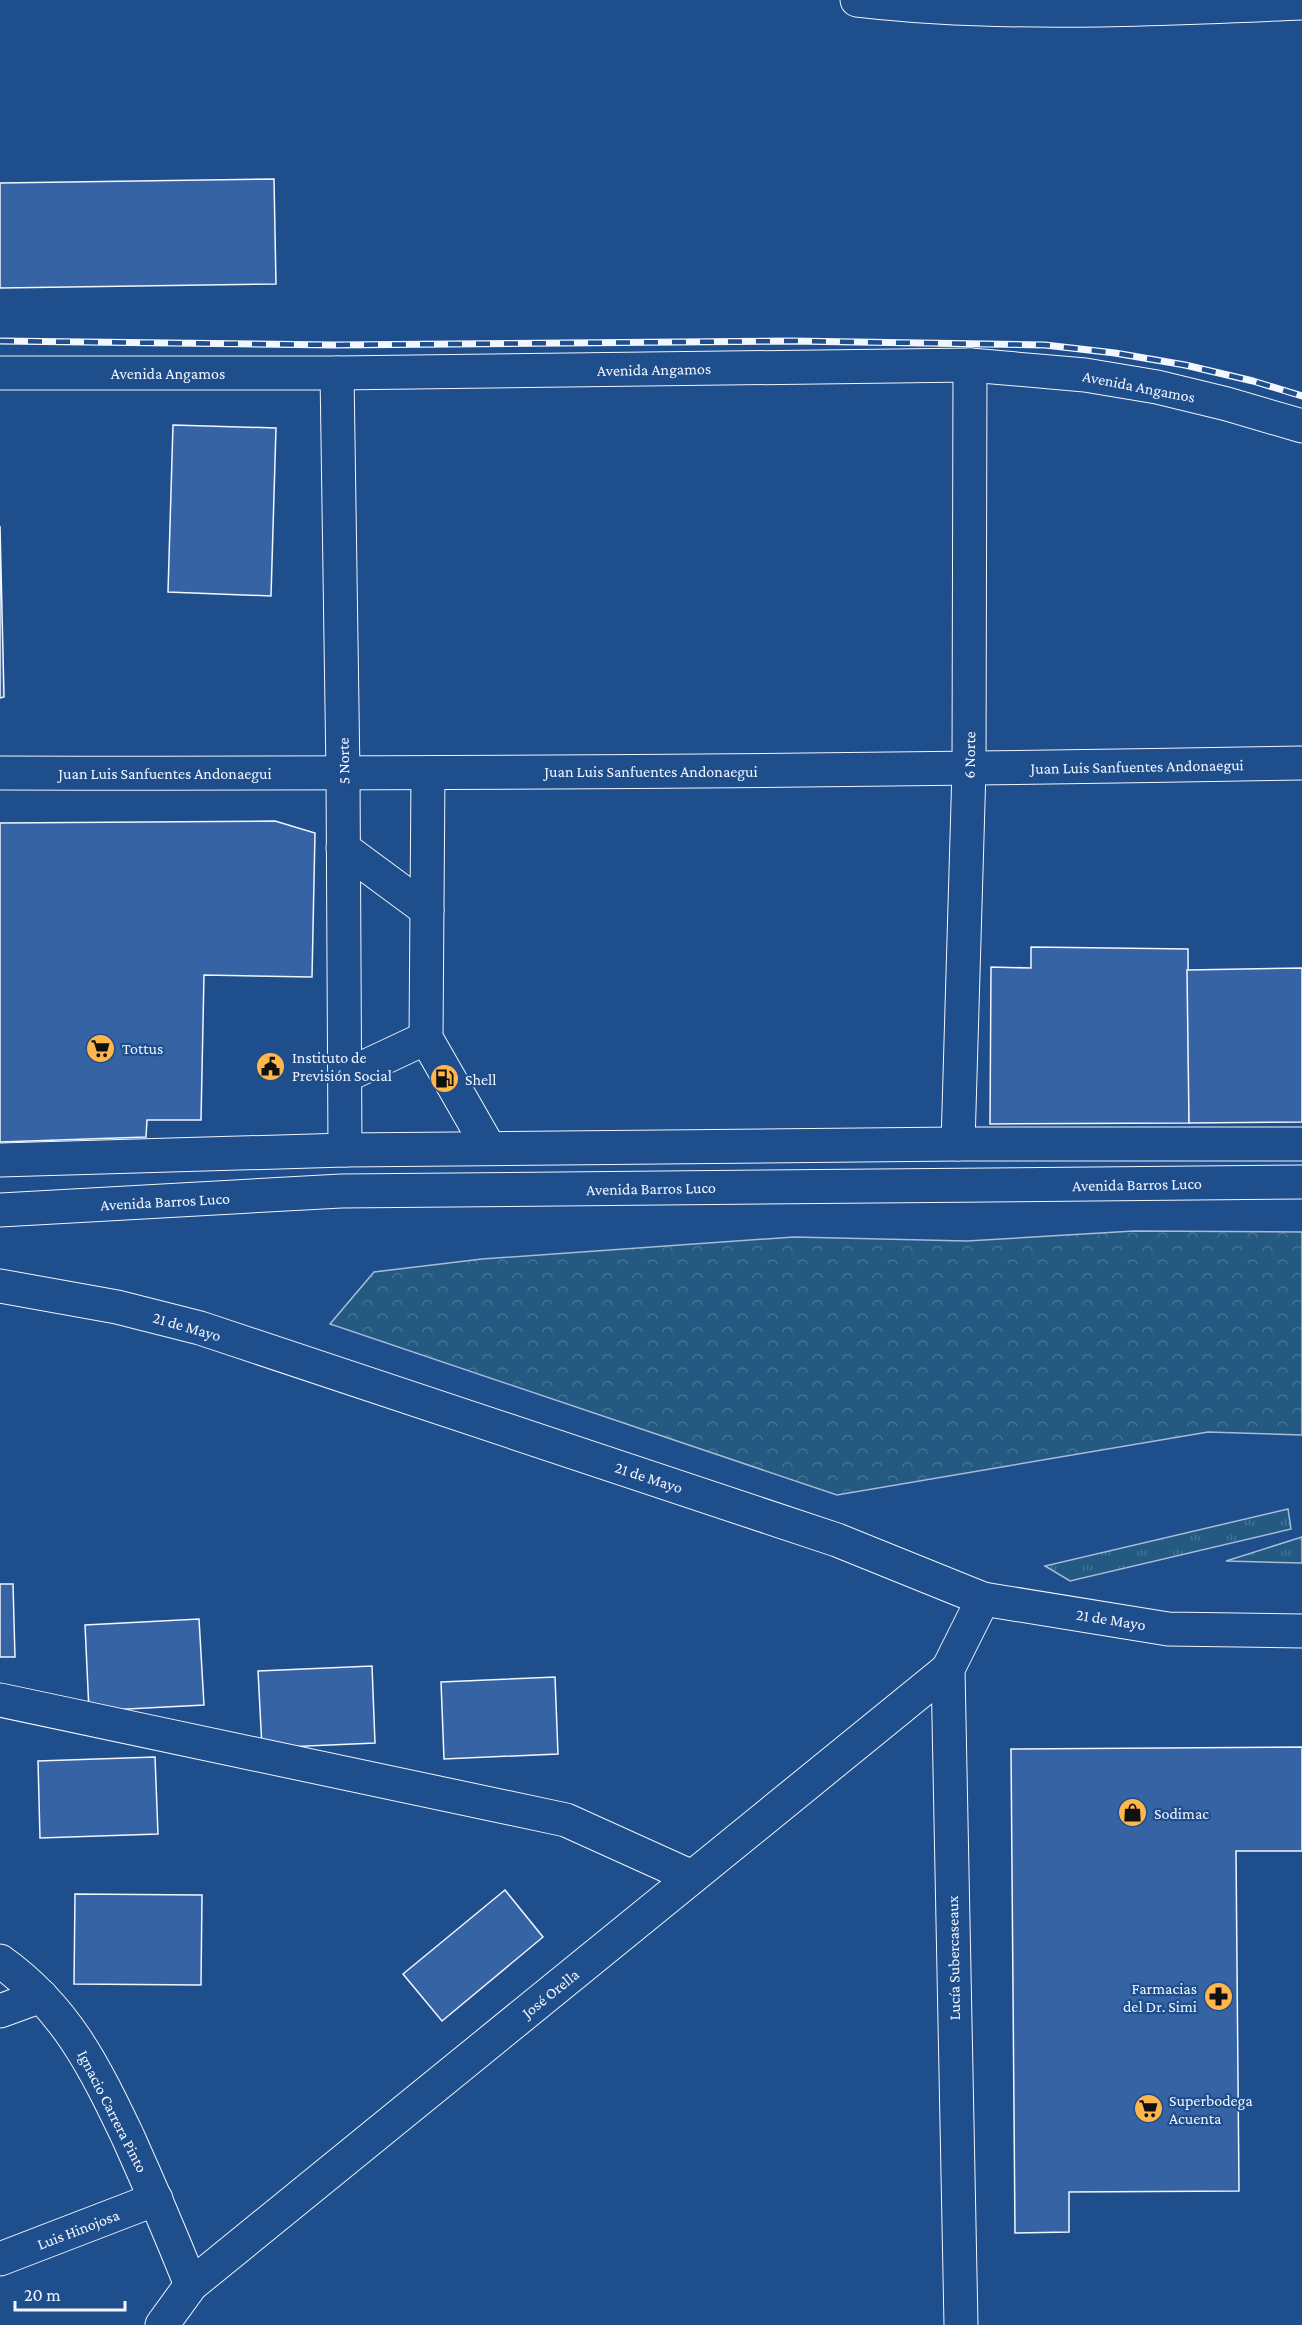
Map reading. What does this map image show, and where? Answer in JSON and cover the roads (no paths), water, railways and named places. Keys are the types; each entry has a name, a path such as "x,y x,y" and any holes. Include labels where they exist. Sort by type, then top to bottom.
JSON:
{"street":[{"path":"857,0 956,9 1086,12 1302,3"},
{"name":"Avenida Angamos","path":"0,373 337,373 970,365 1085,375 1157,387 1302,426"},
{"name":"6 Norte","path":"958,1144 969,769 970,365"},
{"name":"5 Norte","path":"337,373 344,848 345,1150"},
{"name":"Juan Luis Sanfuentes Andonaegui","path":"0,772 343,774 969,769 1302,763"},
{"path":"428,773 426,1038 489,1148"},
{"path":"344,848 427,910"},
{"path":"345,1076 426,1038"},
{"path":"0,1160 489,1148 1302,1143"},
{"name":"Avenida Barros Luco","path":"0,1210 341,1191 1302,1182"},
{"name":"21 de Mayo","path":"0,1286 117,1307 200,1328 837,1540 983,1599 1168,1629 1302,1631"},
{"name":"Lucía Subercaseaux","path":"961,2325 948,1669 983,1599"},
{"name":"José Orella","path":"162,2325 191,2285 948,1669"},
{"path":"0,1700 566,1820 692,1877"},
{"name":"Ignacio Carrera Pinto","path":"0,1961 41,1996 66,2024 88,2055 156,2199 191,2285"},
{"path":"0,2011 41,1996"},
{"name":"Luis Hinojosa","path":"0,2259 156,2199"}],"railway":[{"path":"0,341 335,345 791,341 1045,345 1115,353 1185,365 1253,381 1302,396"}],"place":[{"name":"Tottus","path":"101,1048"},
{"name":"Instituto de Previsión Social","path":"271,1066"},
{"name":"Shell","path":"444,1079"},
{"name":"Sodimac","path":"1133,1813"},
{"name":"Farmacias del Dr. Simi","path":"1218,1997"},
{"name":"Superbodega Acuenta","path":"1148,2109"}]}
